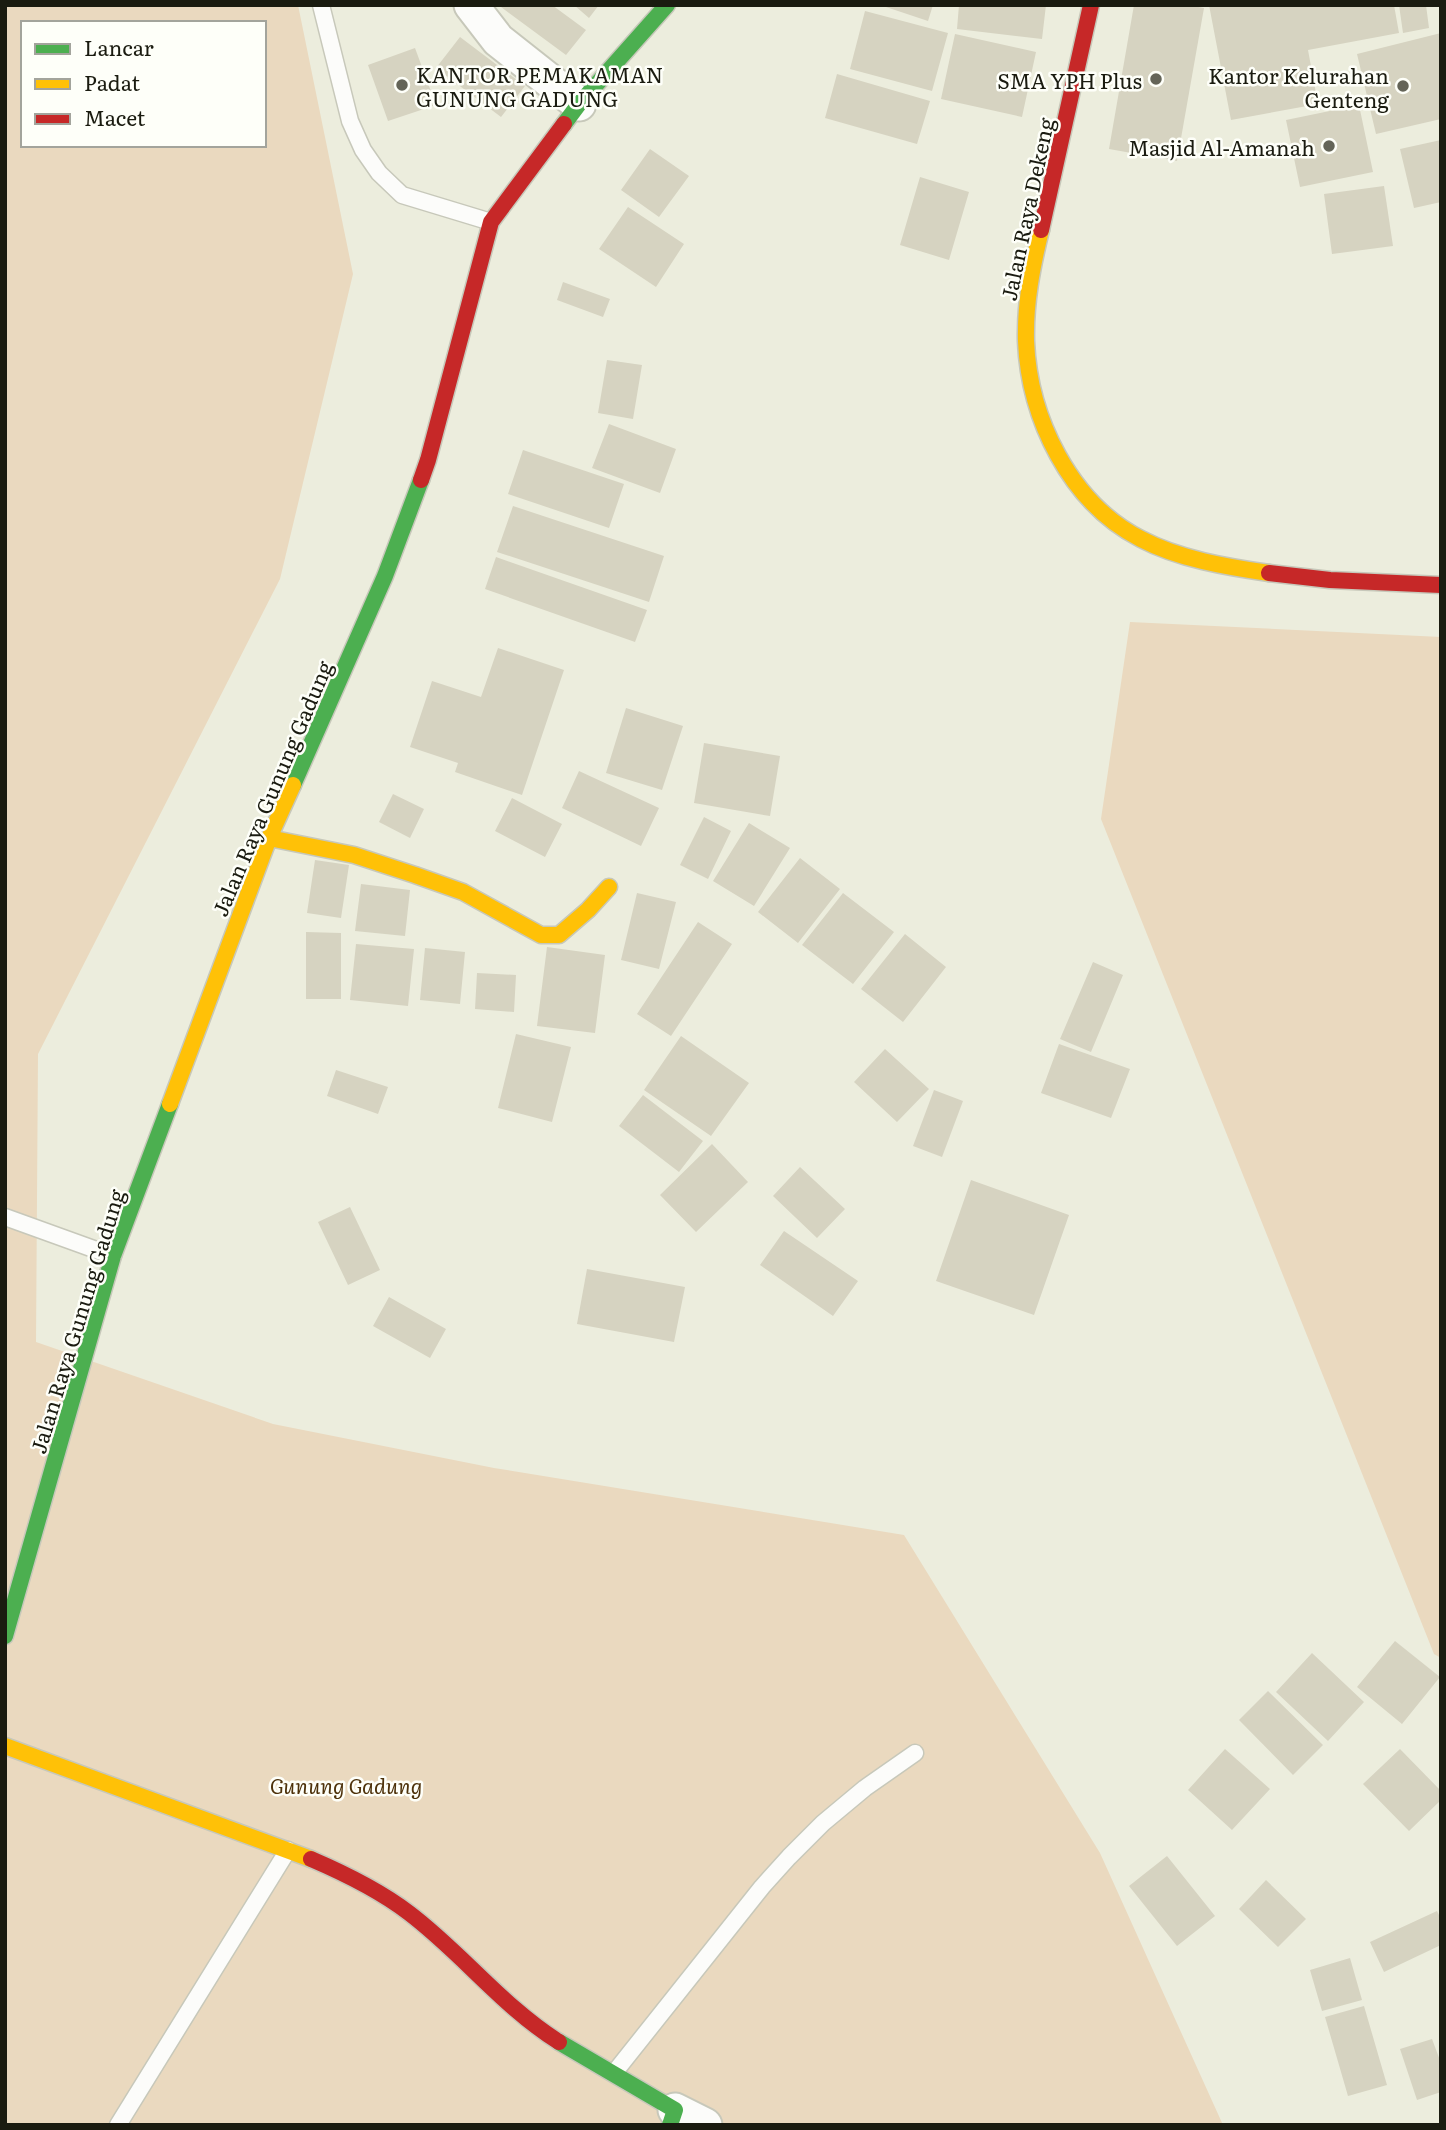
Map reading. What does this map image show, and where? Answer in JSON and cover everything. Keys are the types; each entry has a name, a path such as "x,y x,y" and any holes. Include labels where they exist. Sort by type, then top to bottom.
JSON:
{"street":[{"path":"471,5 498,40 579,104"},
{"name":"Jalan Raya Gunung Gadung","path":"5,1636 113,1256 269,838 385,576 428,460 491,222 579,104 667,5"},
{"name":"Jalan Raya Dekeng","path":"1091,5 1030,278 1026,313 1025,354 1035,401 1059,458 1081,490 1104,515 1145,541 1201,560 1304,577 1441,585"},
{"path":"269,838 354,855 415,875 463,892 541,934 559,935 608,887"},
{"path":"5,1746 288,1850 364,1883 450,1946 533,2024 583,2059 614,2073 672,2117 705,2125"}],"lane":[{"path":"321,5 350,121 363,150 379,173 402,195 491,222"},
{"path":"5,1217 113,1256"},
{"path":"614,2073 789,1857 865,1788 915,1753"},
{"path":"118,2125 288,1850"}],"green space":[{"name":"Gunung Gadung","path":"5,5 298,5 353,274 280,579 38,1054 36,1342 273,1424 494,1468 904,1535 1100,1853 1223,2125 5,2125"},
{"path":"1130,622 1441,637 1441,1658 1434,1654 1101,819"}],"building":[{"path":"552,5 586,30 566,55 501,7"},
{"path":"574,5 599,5 589,18"},
{"path":"880,5 933,5 928,21"},
{"path":"959,5 1046,5 1042,39 957,29"},
{"name":"SMA YPH Plus","path":"1134,5 1187,5 1204,8 1177,161 1109,149"},
{"path":"1209,5 1394,5 1399,33 1308,50 1318,104 1231,120"},
{"path":"1399,5 1426,5 1429,28 1403,33"},
{"path":"865,11 948,33 932,91 850,69"},
{"name":"Kantor Kelurahan Genteng","path":"1441,33 1441,119 1376,134 1357,54"},
{"path":"955,34 1036,52 1022,117 941,99"},
{"path":"460,37 525,86 501,117 436,68"},
{"name":"KANTOR PEMAKAMAN GUNUNG GADUNG","path":"415,48 436,105 388,121 368,65"},
{"path":"837,74 930,101 917,144 825,118"},
{"name":"Masjid Al-Amanah","path":"1359,105 1373,172 1300,187 1286,120"},
{"path":"1441,140 1441,202 1414,208 1400,149"},
{"path":"650,149 689,176 659,217 621,190"},
{"path":"920,177 969,192 949,260 900,245"},
{"path":"1384,186 1393,246 1332,254 1324,194"},
{"path":"628,207 684,244 656,287 599,249"},
{"path":"563,282 610,299 603,317 557,300"},
{"path":"607,360 642,365 633,419 598,413"},
{"path":"609,424 676,449 660,493 592,468"},
{"path":"523,450 624,484 609,528 508,494"},
{"path":"513,506 664,556 649,602 497,552"},
{"path":"496,557 647,610 635,642 485,589"},
{"path":"498,648 564,670 522,795 455,772 458,763 410,747 432,681 481,697"},
{"path":"626,708 683,726 662,790 606,773"},
{"path":"704,743 780,756 770,816 694,803"},
{"path":"579,771 659,808 641,846 562,808"},
{"path":"393,794 424,809 410,838 379,822"},
{"path":"512,798 562,824 545,857 495,831"},
{"path":"704,817 731,831 708,879 680,865"},
{"path":"749,823 790,848 754,906 713,881"},
{"path":"800,858 840,889 798,943 758,912"},
{"path":"315,860 349,865 341,918 307,913"},
{"path":"361,884 410,890 405,936 355,931"},
{"path":"637,893 676,902 659,969 621,960"},
{"path":"843,893 894,932 853,984 802,945"},
{"path":"698,922 732,944 671,1036 637,1014"},
{"path":"306,932 341,933 341,999 306,999"},
{"path":"905,934 946,967 903,1022 861,989"},
{"path":"356,944 414,949 408,1006 350,1000"},
{"path":"547,947 605,955 595,1033 537,1026"},
{"path":"425,948 465,952 460,1004 420,1000"},
{"path":"1093,962 1123,975 1091,1052 1060,1039"},
{"path":"477,973 516,975 514,1012 475,1009"},
{"path":"516,1034 571,1047 552,1122 498,1108"},
{"path":"681,1036 749,1083 711,1136 644,1090"},
{"path":"1059,1044 1130,1069 1111,1118 1041,1093"},
{"path":"885,1049 929,1089 897,1122 854,1082"},
{"path":"336,1070 388,1087 378,1114 327,1096"},
{"path":"934,1090 963,1101 942,1157 913,1146"},
{"path":"643,1095 703,1141 679,1172 619,1126"},
{"path":"712,1144 748,1182 696,1232 660,1195"},
{"path":"800,1167 845,1209 817,1238 773,1196"},
{"path":"971,1180 1069,1215 1034,1315 936,1281"},
{"path":"350,1207 380,1270 348,1285 318,1222"},
{"path":"784,1231 858,1281 833,1316 760,1265"},
{"path":"587,1269 685,1287 674,1342 577,1324"},
{"path":"389,1297 446,1329 430,1358 373,1326"},
{"path":"1395,1641 1440,1677 1402,1724 1357,1687"},
{"path":"1312,1653 1364,1702 1328,1741 1276,1692"},
{"path":"1268,1691 1323,1745 1293,1775 1239,1720"},
{"path":"1225,1749 1270,1789 1232,1830 1188,1790"},
{"path":"1400,1749 1441,1791 1441,1800 1409,1831 1363,1784"},
{"path":"1167,1856 1215,1916 1177,1946 1129,1886"},
{"path":"1266,1880 1306,1919 1278,1947 1239,1909"},
{"path":"1437,1911 1441,1919 1441,1945 1384,1972 1370,1942"},
{"path":"1350,1958 1362,2000 1322,2011 1310,1970"},
{"path":"1364,2006 1387,2085 1348,2096 1325,2017"},
{"path":"1432,2039 1441,2063 1441,2092 1417,2100 1400,2049"}],"traffic: fast":[{"path":"564,124 667,5"},
{"path":"293,785 385,576 421,480"},
{"path":"5,1636 113,1256 170,1104"},
{"path":"559,2042 675,2110 670,2125"}],"traffic: slow":[{"path":"1041,230 1027,313 1029,370 1045,428 1074,481 1094,504 1141,539 1171,552 1204,561 1269,573"},
{"path":"170,1104 269,838 293,785"},
{"path":"269,838 354,855 463,892 541,935 559,935 609,887"},
{"path":"5,1746 311,1859"}],"traffic: jam":[{"path":"1041,230 1091,5"},
{"path":"421,480 491,222 564,124"},
{"path":"1269,573 1330,580 1441,585"},
{"path":"311,1859 362,1883 409,1913 519,2013 559,2042"}],"place":[{"name":"SMA YPH Plus","path":"1156,79"},
{"name":"KANTOR PEMAKAMAN GUNUNG GADUNG","path":"402,85"},
{"name":"Kantor Kelurahan Genteng","path":"1403,86"},
{"name":"Masjid Al-Amanah","path":"1329,146"}]}
